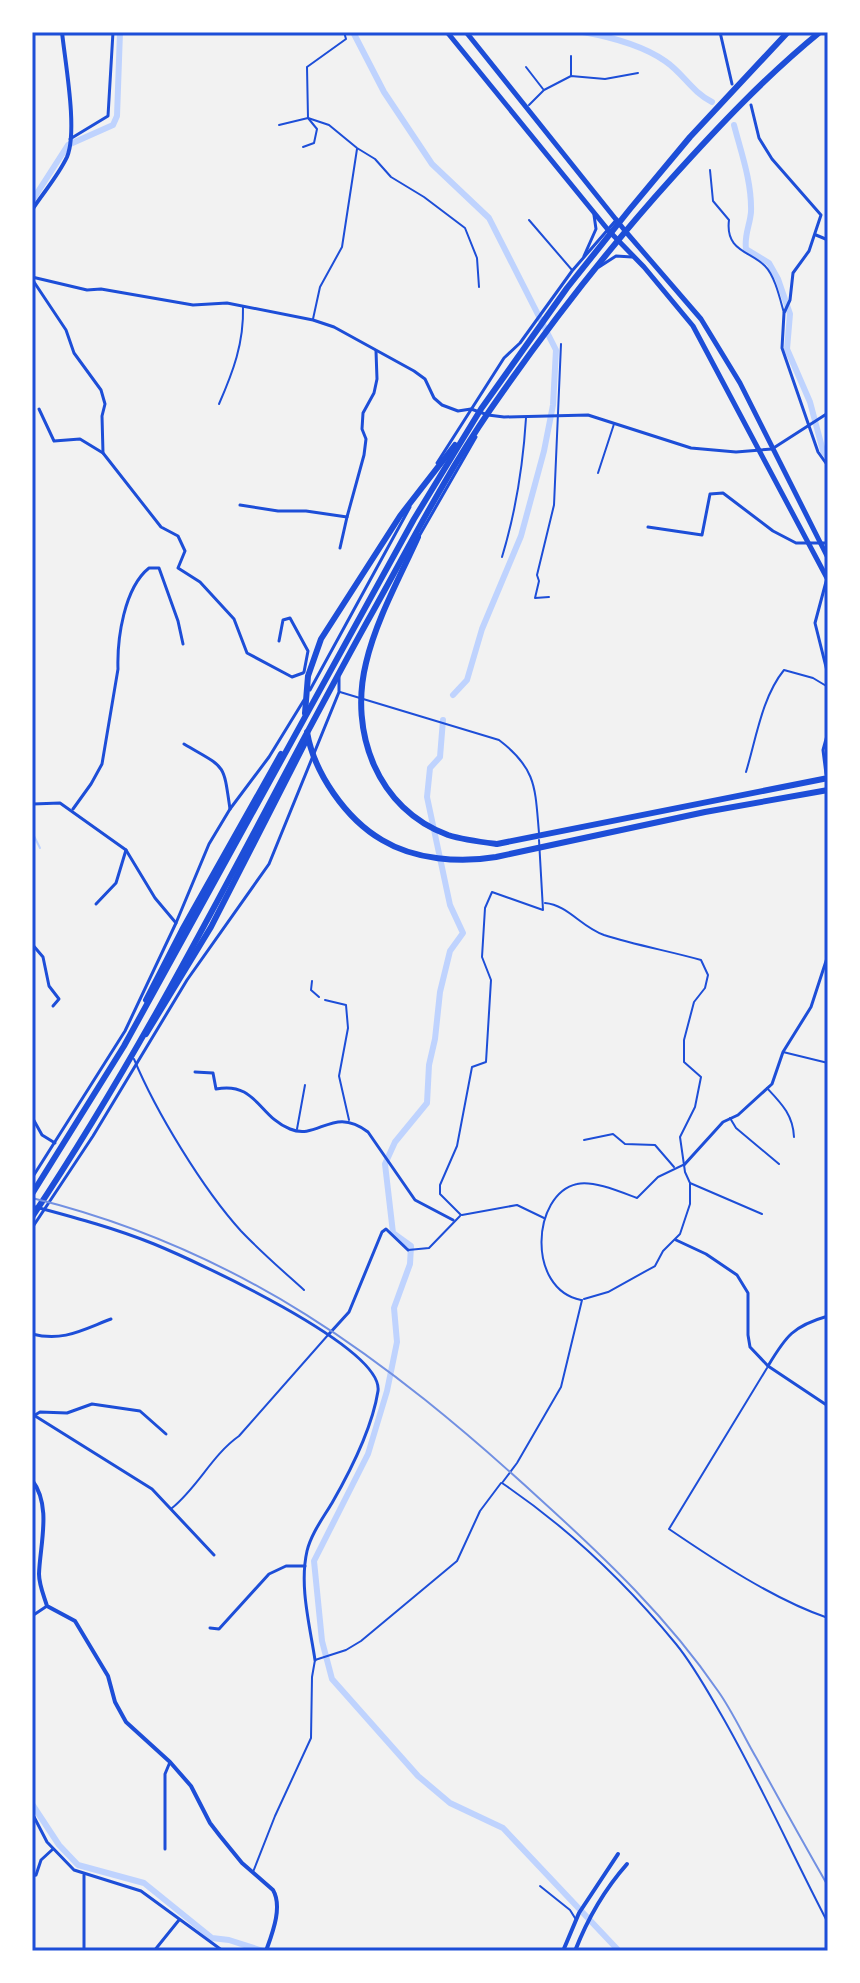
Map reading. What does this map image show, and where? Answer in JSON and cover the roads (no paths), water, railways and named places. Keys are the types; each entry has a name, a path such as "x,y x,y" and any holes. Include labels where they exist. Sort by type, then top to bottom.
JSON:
{"highway":[{"path":"788,32 640,196 567,288 472,423 400,516 321,639 308,676 305,723 312,755 349,812 383,841 446,860 486,859 705,812 828,790"},
{"path":"109,1091 192,947 288,765 438,494 488,412 575,293 631,223 721,124 820,32"},
{"path":"126,1044 182,930 474,410"},
{"path":"32,1194 126,1044 407,531 472,423"},
{"path":"438,494 380,623 366,660 362,683 360,715 372,766 393,795 416,816 445,833 497,844 827,776"},
{"path":"32,1217 211,927 339,676"}],"main road":[{"path":"447,32 609,231 638,260 693,326 827,579"},
{"path":"466,32 626,232 701,319 740,383 824,543 828,558"}],"street":[{"path":"32,210 67,156 70,141 62,32"},
{"path":"70,141 108,116 113,32"},
{"path":"720,32 732,84"},
{"path":"751,105 759,138 772,159 821,215 809,251 793,273 790,300 784,312 784,357 811,425 818,452 828,466"},
{"path":"582,259 596,229 591,208"},
{"path":"32,1178 125,1031 209,844 230,809 269,757 317,677 412,503 474,410 504,358 520,343 572,271 617,219"},
{"path":"32,1228 93,1136 187,980 269,864 339,692 339,676 488,415 593,271 626,232"},
{"path":"816,235 828,240"},
{"path":"593,271 616,256 638,260"},
{"path":"32,278 175,303 227,303 313,320 334,327 425,379 434,398 458,411 474,410 488,415 526,417 588,415 691,448 736,452 772,449 828,413"},
{"path":"32,278 66,330 74,353 101,390 105,404 102,416 103,453"},
{"path":"474,410 513,361 520,343"},
{"path":"340,548 364,455 363,413 377,379 376,351"},
{"path":"39,409 54,441 80,439 103,453 161,527 178,536 185,551 178,568 200,582 234,619 247,653 292,677 303,673 317,677"},
{"path":"648,527 702,535 710,494 723,493 773,531 796,543 824,543"},
{"path":"240,505 347,517"},
{"path":"73,809 102,764 118,669 124,610 134,586 149,568 159,568 183,644"},
{"path":"827,579 815,623 828,675"},
{"path":"279,641 283,620 290,618 308,651 303,673"},
{"path":"827,776 823,750 828,732"},
{"path":"184,744 221,766 226,773 230,809"},
{"path":"33,804 60,803 73,809 126,850 155,898 176,923"},
{"path":"96,904 116,883 126,850"},
{"path":"32,944 43,957 49,986 59,999 53,1006"},
{"path":"684,1165 723,1122 738,1115 772,1084 783,1052 811,1007 828,955"},
{"path":"195,1072 213,1073 216,1089 229,1087 242,1090 289,1129 349,1120 368,1132 415,1200 453,1220"},
{"path":"32,1117 42,1135 56,1143"},
{"path":"32,1206 125,1233 212,1269 329,1334 363,1361 376,1377 378,1389 364,1443 312,1536 305,1566 306,1599 316,1660"},
{"path":"329,1334 349,1312 382,1232 386,1229 411,1250"},
{"path":"676,1240 706,1254 737,1275 748,1293 750,1347 768,1366 828,1406"},
{"path":"768,1366 793,1329 828,1316"},
{"path":"32,1334 50,1338 66,1336 111,1319"},
{"path":"33,1414 67,1413 92,1404 140,1411 166,1434"},
{"path":"33,1414 152,1489 214,1555"},
{"path":"32,1480 43,1511 39,1576 47,1606 75,1621 108,1676 120,1713 191,1786 210,1823 253,1873 277,1895 267,1949"},
{"path":"210,1628 219,1629 273,1571 290,1565 305,1566"},
{"path":"32,1616 47,1606"},
{"path":"165,1849 165,1774 170,1762"},
{"path":"32,1813 53,1849 68,1866 84,1875 137,1889 223,1951"},
{"path":"32,1876 36,1875 41,1860 53,1849"},
{"path":"563,1951 579,1913 618,1854"},
{"path":"575,1951 586,1924 613,1880 627,1864"},
{"path":"84,1875 84,1951"},
{"path":"154,1951 179,1920"}],"lane":[{"path":"303,147 314,143 317,129 308,118 307,67 346,39 344,32"},
{"path":"571,56 571,76"},
{"path":"526,67 544,90"},
{"path":"527,107 544,90 571,76 605,79 638,73"},
{"path":"279,125 308,118 329,125 375,159 391,177 465,228 477,258 479,287"},
{"path":"313,320 320,287 342,247 357,148"},
{"path":"710,170 713,201 729,220 728,230 742,253 765,265 784,312"},
{"path":"529,220 572,271"},
{"path":"219,404 235,368 244,323 243,306"},
{"path":"549,597 535,598 539,581 537,575 554,505 561,344"},
{"path":"502,557 513,522 521,479 526,417"},
{"path":"598,473 615,423"},
{"path":"746,772 767,702 784,670 813,678 828,687"},
{"path":"339,692 499,740 519,755 531,773 537,802 543,910 492,892 485,908 482,957 491,980 486,1062 472,1067 457,1146 440,1185 440,1194 461,1215"},
{"path":"544,902 560,904 582,925 602,934 701,960 708,975 705,988 694,1002 684,1040 684,1062 701,1077 695,1107 680,1137 690,1183 690,1204 680,1234 663,1251 655,1266 608,1292 582,1300 558,1289 548,1276 541,1240 546,1219 558,1198 575,1184 597,1184 637,1198 658,1177 684,1165"},
{"path":"312,981 311,990 319,997"},
{"path":"325,1000 346,1005 348,1028 339,1076 349,1120"},
{"path":"125,1031 126,1044"},
{"path":"132,1052 135,1063 201,1179 241,1230 304,1290"},
{"path":"783,1052 828,1063"},
{"path":"297,1130 305,1085"},
{"path":"767,1088 787,1109 793,1122 794,1137"},
{"path":"730,1118 736,1128 779,1164"},
{"path":"584,1140 613,1134 625,1144 655,1145 674,1168"},
{"path":"690,1183 762,1214"},
{"path":"411,1250 429,1248 461,1215 517,1205 546,1219"},
{"path":"253,1873 311,1738 312,1677 316,1660 361,1641 457,1561 480,1511 517,1463 561,1387 582,1300"},
{"path":"171,1509 187,1496 226,1446 239,1436 329,1334"},
{"path":"768,1366 669,1529 786,1601 828,1618"},
{"path":"503,1481 597,1559 677,1645 756,1776 828,1923"},
{"path":"540,1886 570,1910 576,1919"}],"waterway":[{"path":"32,201 68,145 113,125 117,116 120,32"},
{"path":"353,32 384,92 432,164 489,218 556,350 553,405 521,536 482,629 467,680 453,695"},
{"path":"583,32 626,42 656,55 712,102"},
{"path":"734,125 750,190 751,212 746,249 769,263 778,279 790,314 787,349 810,402 823,451 828,457"},
{"path":"443,720 440,757 430,768 427,797 450,905 463,933 450,951 440,992 429,1065 427,1103 395,1142 385,1164 393,1233 411,1246 410,1264 394,1308 397,1342 387,1391 368,1454 314,1561 322,1641 332,1679 418,1776 450,1803 503,1828 619,1951"},
{"path":"33,834 40,848"},
{"path":"32,1804 59,1845 78,1865 144,1883 212,1938 263,1951"}],"railway":[{"path":"32,1198 107,1220 177,1247 244,1279 367,1355 483,1448 612,1567 699,1664 729,1707 828,1886"}]}
